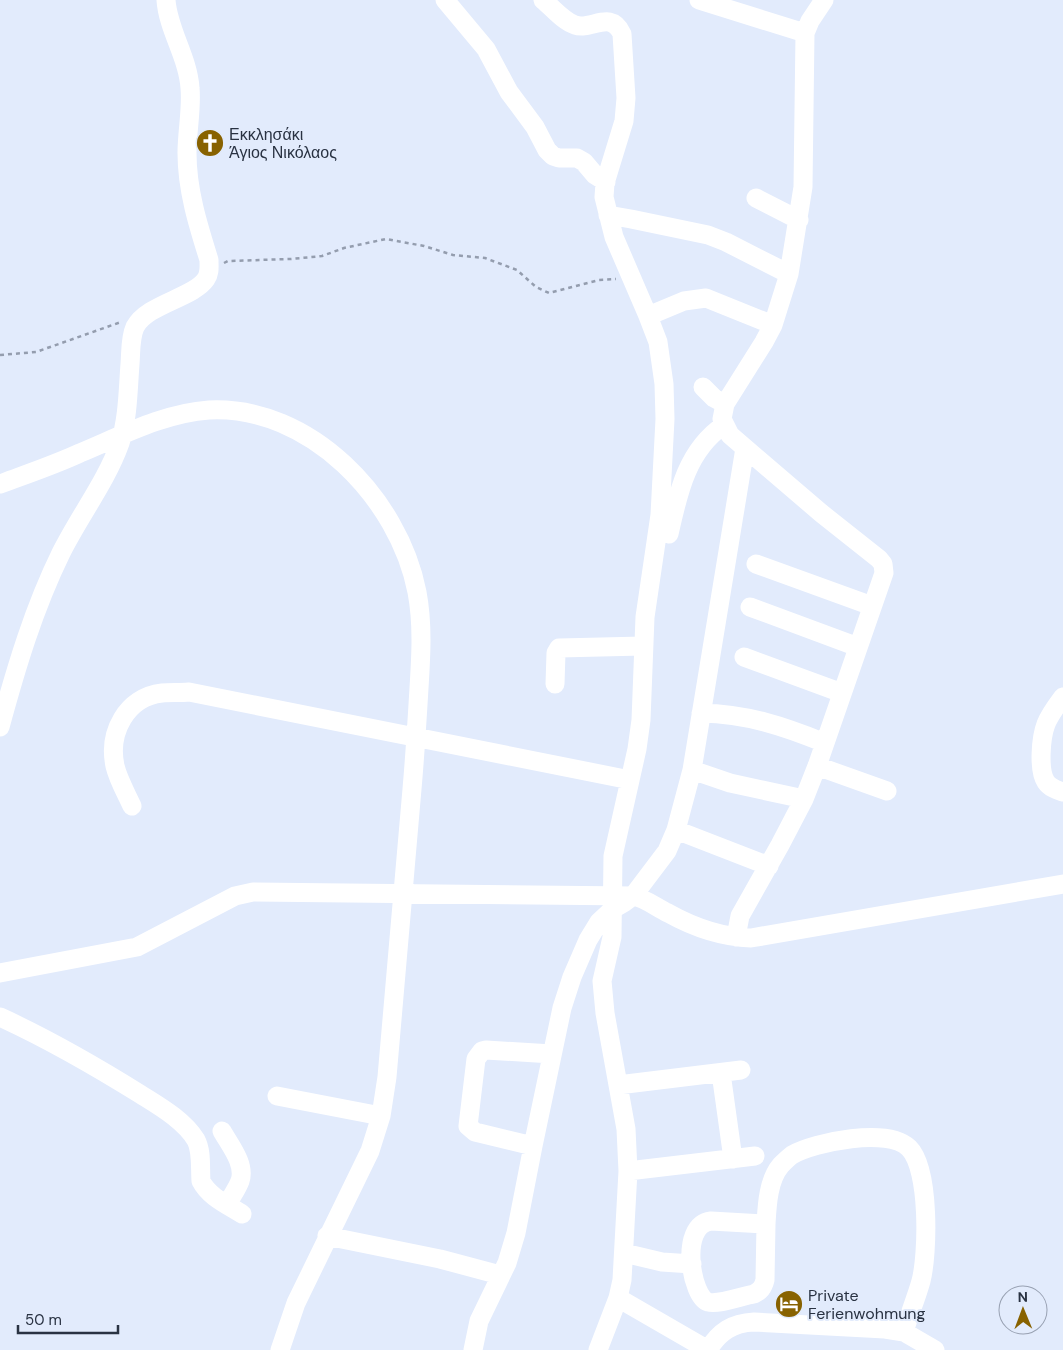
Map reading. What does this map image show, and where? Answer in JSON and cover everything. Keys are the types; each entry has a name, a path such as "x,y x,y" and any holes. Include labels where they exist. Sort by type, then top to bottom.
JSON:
{"street":[{"path":"0,727 25,644 45,590 67,542 107,473 122,435 126,412 132,340 136,326 153,310 200,285 207,278 210,270 209,260 192,205 188,176 187,152 190,89 188,75 167,12 166,0"},
{"path":"445,0 486,49 509,92 536,127 553,156 577,158 584,162 595,176 606,182"},
{"path":"543,0 574,25 582,26 609,22 616,25 622,34 626,98 624,121 606,182 604,197 617,245 648,316 660,349 665,397 662,498 643,646 641,720 613,856 612,937 603,974 602,991 626,1129 628,1170 622,1280 618,1298 598,1350"},
{"path":"699,0 805,33"},
{"path":"736,937 740,916 804,799 884,573 883,564 879,559 821,513 730,435 722,419 725,404 773,325 789,274 803,187 805,33 810,21 824,0"},
{"path":"756,198 799,220"},
{"path":"608,215 674,227 716,238 789,274"},
{"path":"648,316 684,301 706,298 773,325"},
{"path":"703,387 714,398 725,404"},
{"path":"0,484 160,420 192,412 237,411 272,420 301,433 328,451 352,473 379,505 406,552 415,581 422,632 416,737 387,1077 381,1116 370,1151 296,1303 280,1350"},
{"path":"650,580 663,563 683,480 697,451 704,442 724,425"},
{"path":"0,973 137,947 243,893 402,894 625,902 633,896 664,856 676,830 692,770 745,448"},
{"path":"756,564 872,606"},
{"path":"750,607 858,647"},
{"path":"555,684 556,653 559,648 643,646"},
{"path":"744,657 842,693"},
{"path":"132,806 115,767 114,748 117,729 131,707 142,700 160,693 189,692 630,780"},
{"path":"1063,697 1051,714 1045,728 1042,760 1043,775 1047,784 1063,792"},
{"path":"701,713 734,715 763,720 825,743"},
{"path":"817,766 887,791"},
{"path":"692,770 730,783 804,799"},
{"path":"676,830 769,866"},
{"path":"633,896 676,918 736,937 759,936 1063,884"},
{"path":"473,1350 479,1321 511,1252 516,1233 532,1146 565,998 576,967 597,925 612,902"},
{"path":"0,1017 96,1067 176,1119 191,1133 197,1142 203,1185 214,1196 234,1209 241,1180 241,1170 222,1131"},
{"path":"532,1146 475,1132 468,1126 476,1059 482,1051 486,1050 552,1054"},
{"path":"618,1085 742,1070"},
{"path":"721,1073 733,1159"},
{"path":"277,1096 381,1116"},
{"path":"766,1224 711,1221 700,1224 692,1238 692,1264 701,1298 707,1302 714,1302 754,1294 763,1286 765,1280 766,1224 773,1180 779,1167 790,1156 806,1149 838,1142 874,1138 894,1139 909,1147 917,1161 924,1183 926,1237 921,1281 904,1332"},
{"path":"628,1170 755,1156"},
{"path":"328,1236 440,1259 500,1275"},
{"path":"624,1253 662,1262 692,1264"},
{"path":"618,1298 708,1350 722,1332 729,1327 745,1322 885,1329 904,1332 925,1348"}],"path":[{"path":"210,270 228,260 292,259 322,256 344,248 386,239 424,246 453,255 485,258 517,270 536,287 549,294 599,280 631,277"},
{"path":"0,355 36,352 120,322 142,319"}],"place":[{"name":"Εκκλησάκι Άγιος Νικόλαος","path":"210,143"},
{"name":"Private Ferienwohmung","path":"789,1304"}]}
